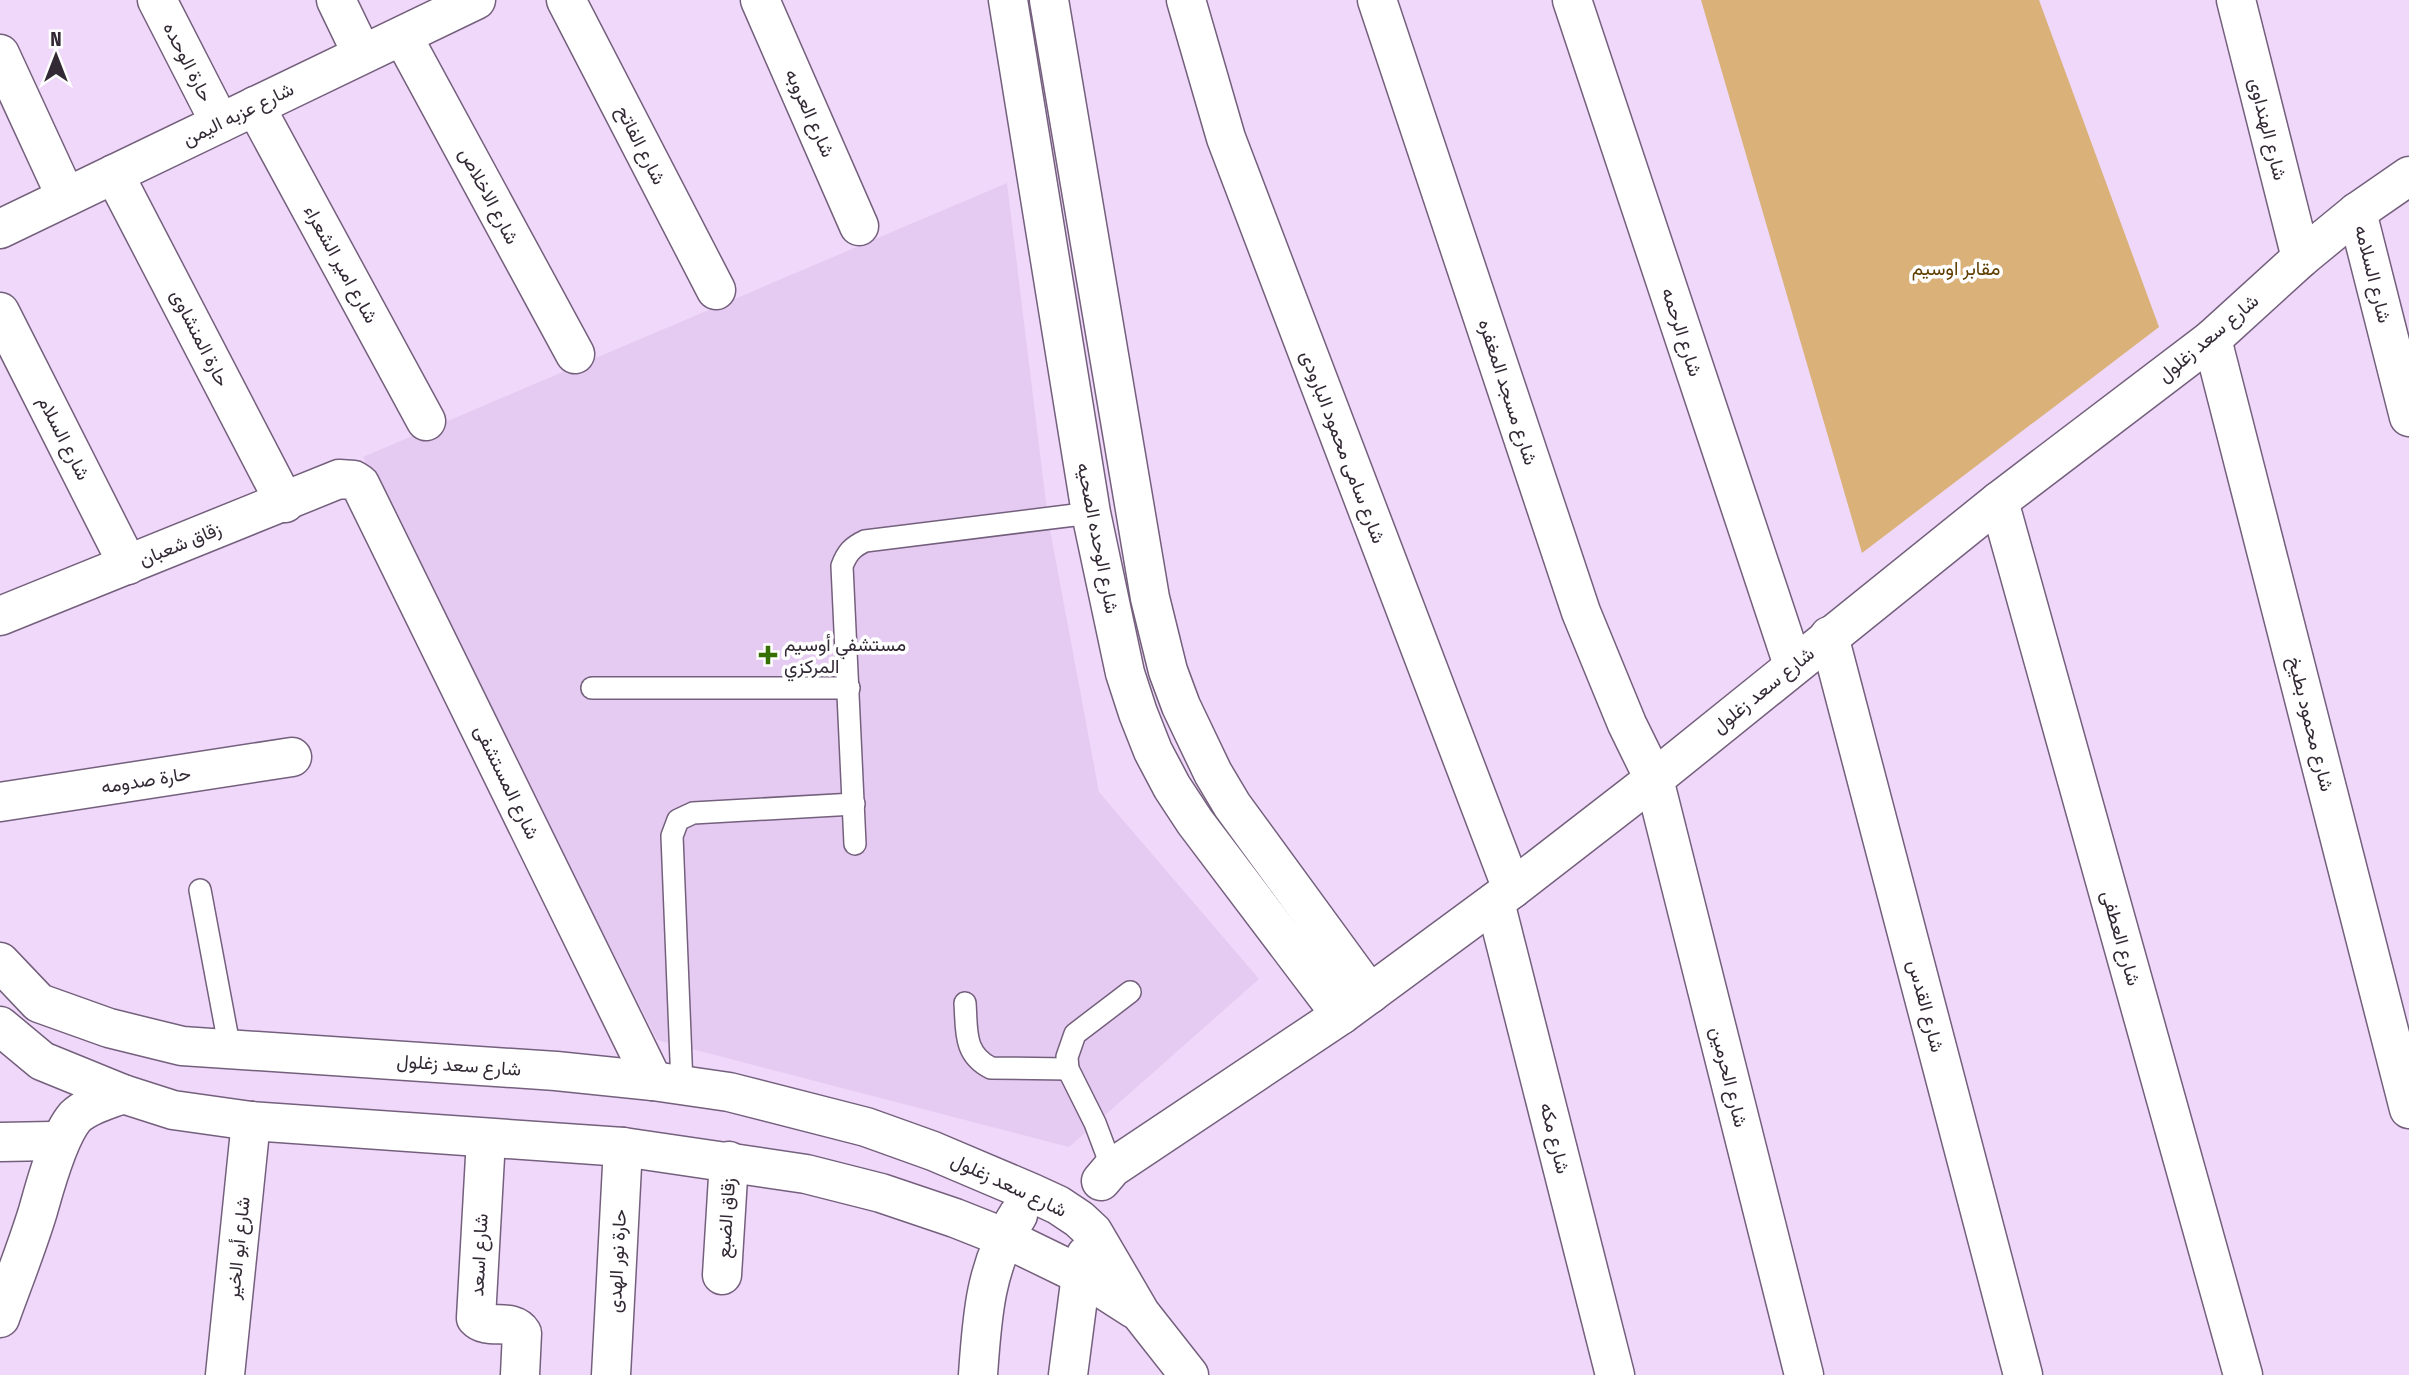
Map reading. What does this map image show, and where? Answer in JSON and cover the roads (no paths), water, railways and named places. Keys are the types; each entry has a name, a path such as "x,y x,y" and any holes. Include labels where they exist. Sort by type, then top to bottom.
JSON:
{"street":[{"name":"حارة الوحده","path":"157,0 220,123"},
{"path":"336,0 362,54"},
{"name":"شارع عزبه اليمن","path":"0,229 476,0"},
{"name":"شارع الفاتح","path":"566,0 716,289"},
{"name":"شارع العروبه","path":"760,0 859,226"},
{"name":"شارع الوحده الصحيه","path":"1008,0 1091,513 1125,673 1153,751 1195,822 1355,1004"},
{"name":"شارع الوحده الصحيه","path":"1049,0 1150,598 1168,671 1196,740 1232,805 1355,1004"},
{"name":"شارع سامى محمود البارودى","path":"1186,0 1211,89 1253,209 1504,896"},
{"name":"شارع مسجد المغفره","path":"1377,0 1581,612 1627,724 1654,779"},
{"name":"شارع الرحمه","path":"1572,0 1793,665"},
{"name":"شارع الهنداوى","path":"2236,0 2301,258"},
{"name":"شارع الاخلاص","path":"403,37 575,354"},
{"path":"0,54 66,197"},
{"name":"شارع امير الشعراء","path":"255,106 426,421"},
{"name":"حارة المنشاوى","path":"114,174 285,503"},
{"name":"شارع سعد زغلول","path":"1107,1175 1355,1004 1504,896 1654,779 1998,501 2212,339 2301,258 2357,212 2409,176"},
{"name":"شارع السلامه","path":"2357,212 2409,417"},
{"name":"شارع السلام","path":"0,312 128,565"},
{"name":"شارع محمود بطيخ","path":"2212,339 2409,1110"},
{"name":"زقاق شعبان","path":"0,616 339,479 354,480 360,484"},
{"name":"شارع المستشفى","path":"360,484 668,1083"},
{"name":"شارع العطفى","path":"1998,501 2243,1375"},
{"name":"شارع القدس","path":"1829,636 2023,1375"},
{"name":"حارة صدومه","path":"0,802 292,758"},
{"name":"شارع الحرمين","path":"1654,779 1804,1375"},
{"name":"شارع مكه","path":"1504,896 1615,1375"},
{"name":"شارع سعد زغلول","path":"0,962 39,1003 109,1028 182,1046 556,1071 668,1083 729,1092 866,1128 938,1153 1032,1193 1079,1219 1093,1232 1141,1314"},
{"path":"14,1041 123,1094 173,1110 251,1121 623,1147 806,1174 881,1193 1003,1237 1080,1275 1141,1314 1189,1375"},
{"path":"0,1318 37,1213 50,1159 55,1114 53,1089 14,1041"},
{"path":"50,1159 75,1117 92,1106 123,1094"},
{"name":"شارع أبو الخير","path":"225,1375 251,1121"},
{"name":"شارع اسعد","path":"486,1139 476,1318 482,1324 514,1326 521,1330 520,1375"},
{"path":"0,1142 50,1159"},
{"name":"حارة نور الهدى","path":"611,1375 623,1147"},
{"path":"919,1205 935,1200 948,1184 947,1172 938,1153"},
{"name":"زقاق الضبع","path":"722,1275 729,1161"},
{"path":"978,1375 982,1318 989,1278 1003,1237 1032,1193 1107,1175 1080,1275 1068,1375"}],"lane":[{"path":"856,844 842,566 846,555 854,546 865,541 1091,513"},
{"path":"592,688 849,688"},
{"path":"668,1083 672,836 678,820 694,813 854,804"},
{"path":"200,890 230,1050"},
{"path":"1107,1175 1095,1123 1068,1069 1067,1057 1075,1034 1130,992"},
{"path":"965,1003 971,1052 980,1063 991,1068 1068,1069"}],"place":[{"name":"مستشفي أوسيم المركزي","path":"768,655"}],"park label":[{"name":"مقابر اوسيم","path":"1956,268"}]}
